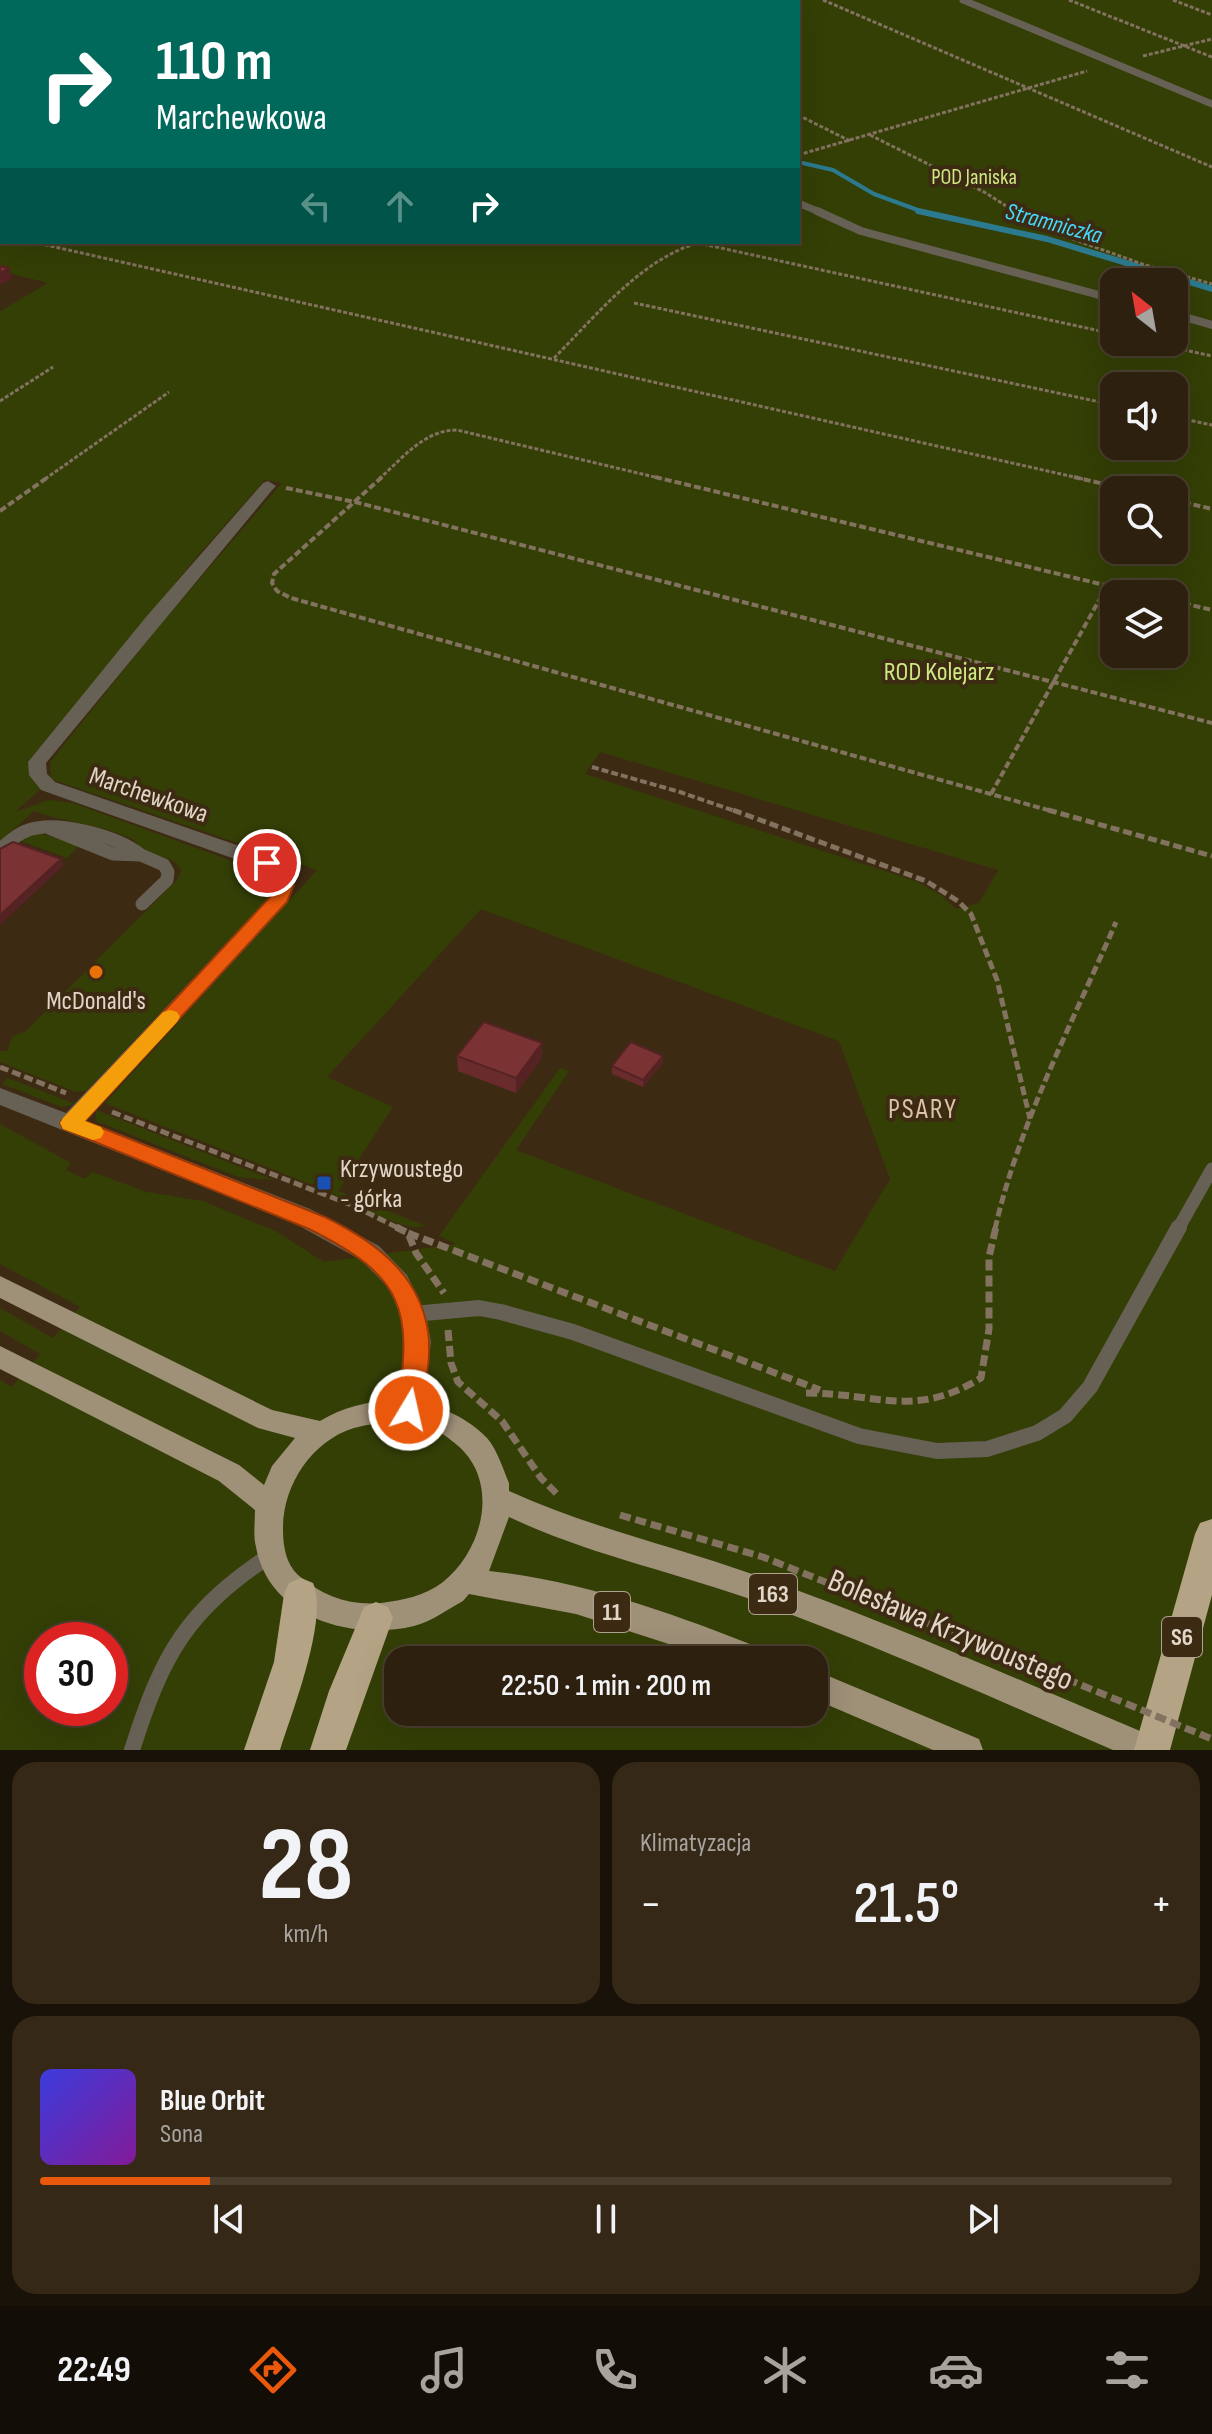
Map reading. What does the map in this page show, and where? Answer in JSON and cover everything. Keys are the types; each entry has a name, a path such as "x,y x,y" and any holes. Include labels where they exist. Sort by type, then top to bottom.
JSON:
{"highway":[{"name":"S6","path":"1151,1748 1212,1534"},
{"path":"262,1750 291,1662 301,1594"},
{"path":"328,1750 376,1618"}],"main road":[{"path":"0,1286 66,1322 267,1420 319,1432"},
{"path":"0,1357 229,1473 268,1504"},
{"path":"409,1410 437,1418 472,1440 494,1473 499,1499 492,1543 465,1581 431,1605 404,1614 376,1618 339,1613 301,1594 283,1574 272,1554 266,1522 268,1504 287,1462 319,1432 343,1419 369,1412 409,1410"},
{"name":"Bolesława Krzywoustego","path":"499,1499 556,1526 788,1599 1151,1748"},
{"name":"11","path":"465,1581 504,1584 569,1599 712,1646"},
{"path":"828,1690 968,1750"}],"street":[{"name":"Marchewkowa","path":"71,1123 281,897 285,885 281,873 267,863 48,786 38,775 37,762 268,486"},
{"path":"0,1096 302,1216 370,1253 389,1270 404,1292 413,1314 418,1342 409,1410"}],"lane":[{"path":"963,0 1212,104"},
{"path":"800,204 861,231 1100,295"},
{"path":"1188,318 1212,325"},
{"path":"0,849 27,830 51,829 113,854 141,855 164,865 168,872 167,880 142,904"},
{"path":"413,1314 479,1308 573,1332 859,1436 943,1453 988,1448 1024,1438 1062,1418 1090,1387 1212,1169"},
{"path":"132,1750 147,1702 178,1635 200,1606 239,1574 272,1554"}],"path":[{"path":"823,0 1212,167"},
{"path":"1069,0 1212,57"},
{"path":"1173,0 1212,15"},
{"path":"800,154 1113,63 1212,39"},
{"path":"800,116 850,141"},
{"path":"869,135 986,193 1039,227 1145,265 1212,284"},
{"path":"42,244 1100,483"},
{"path":"554,358 615,299 686,244"},
{"path":"694,244 1100,331"},
{"path":"634,303 1100,402"},
{"path":"1188,351 1212,356"},
{"path":"0,401 53,367"},
{"path":"0,511 169,392"},
{"path":"1188,420 1212,425"},
{"path":"1100,584 457,430 442,430 429,435 274,574 272,583 277,591 291,598 414,634 1212,856"},
{"path":"268,486 355,502 1212,723"},
{"path":"1188,503 1212,509"},
{"path":"991,794 1100,599"},
{"path":"1188,604 1212,610"},
{"path":"592,767 707,800 837,851 905,873 925,881 963,905 979,929 1025,1086 1030,1122"},
{"path":"0,1067 354,1206 408,1233 739,1361 825,1391 896,1403 937,1402 965,1390 981,1378 989,1329 989,1257 1002,1199 1030,1122 1116,922"},
{"path":"408,1233 416,1253 444,1292 450,1358 461,1387 502,1422 516,1438 535,1473 546,1486 565,1498"},
{"path":"766,1401 793,1393 825,1391"},
{"path":"610,1512 763,1557 1212,1739"}],"green space":[{"path":"800,0 1212,0 1212,1750 0,1750 0,1380 12,1387 40,1354 0,1331 0,1308 53,1338 80,1307 0,1264 0,1124 71,1163 66,1170 85,1179 92,1172 147,1192 203,1201 277,1232 324,1262 456,1244 439,1236 560,1068 569,1071 516,1150 835,1271 890,1179 839,1041 481,909 327,1077 393,1107 338,1191 426,1226 416,1227 392,1221 332,1194 333,1185 317,1180 312,1185 105,1103 317,870 51,779 50,762 160,625 282,483 265,480 200,553 35,753 30,768 44,786 15,812 49,800 73,803 273,876 276,890 86,1091 76,1092 0,1062 0,1051 7,1051 12,1037 26,1031 178,879 181,870 174,862 149,853 130,838 34,811 0,842 0,311 48,283 0,271 0,244 800,244","holes":["600,752 998,870 979,903 956,909 941,895 916,881 585,774"]},
{"path":"29,834 43,834 79,846 67,858 18,840"},
{"path":"8,1078 75,1104 62,1107 2,1084"},
{"path":"96,1110 274,1180 238,1177 96,1121"}],"building":[{"path":"13,842 61,859 0,915 0,849"},
{"path":"484,1022 542,1043 516,1078 457,1056"},
{"path":"631,1042 663,1056 643,1080 612,1066"}],"waterway":[{"name":"Stramniczka","path":"800,162 833,170 874,194 924,212"},
{"name":"Stramniczka","path":"918,211 924,212"},
{"name":"Stramniczka","path":"924,212 1047,239 1212,289"}],"slow traffic":[{"path":"93,1132 71,1123 170,1017"}],"place":[{"name":"McDonald's","path":"96,972"},
{"name":"Krzywoustego - górka","path":"324,1183"}],"district":[{"name":"PSARY","path":"923,1108"}],"route":[{"path":"267,863 281,873 285,885 281,897 71,1123 317,1223 345,1237 380,1261 404,1292 417,1330 417,1357 409,1410"}],"park label":[{"name":"POD Janiska","path":"974,176"},
{"name":"ROD Kolejarz","path":"939,671"}]}
